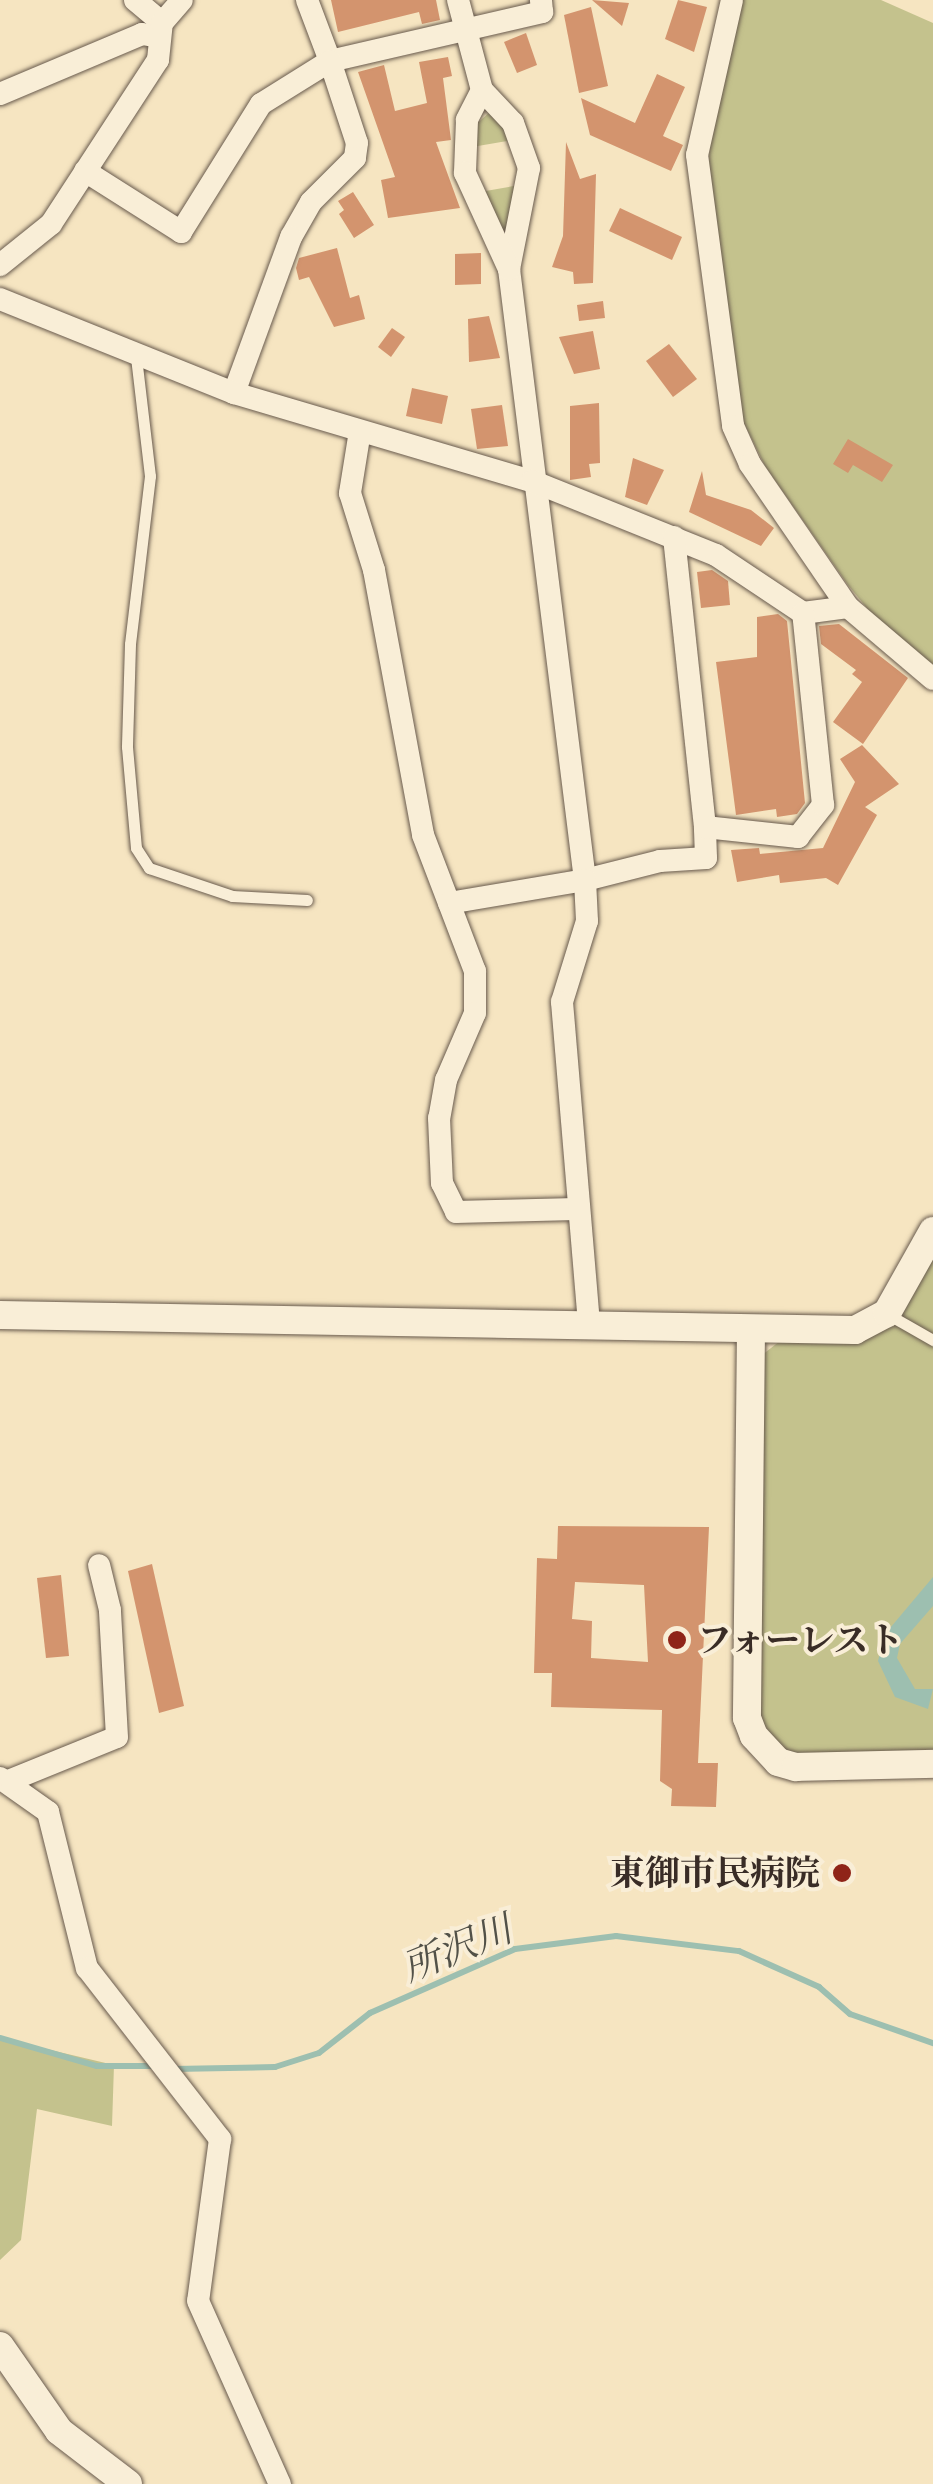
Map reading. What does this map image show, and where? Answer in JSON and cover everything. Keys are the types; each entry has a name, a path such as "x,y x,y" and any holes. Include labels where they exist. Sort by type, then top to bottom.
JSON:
{"street":[{"path":"135,0 161,30"},
{"path":"0,266 51,224 158,60 161,30 182,0"},
{"path":"234,393 291,237 312,202 354,158 356,144 307,0"},
{"path":"458,0 482,90 513,123 529,168 509,269 532,481 584,880 587,921 562,1002 576,1209 589,1326"},
{"path":"86,171 182,232 260,104 330,61 542,12 541,0"},
{"path":"732,0 697,155 733,426 750,464 848,607 933,679"},
{"path":"0,94 142,34 161,30"},
{"path":"482,90 466,120 466,173 509,269"},
{"path":"0,299 136,357 234,393 532,481 716,556 803,613 848,607"},
{"path":"360,432 350,493 374,570 423,834 475,971 475,1013 446,1080 439,1118 442,1183 456,1212 576,1209"},
{"path":"449,903 584,880 660,860 706,858 674,537"},
{"path":"705,827 798,836 823,804 803,613"},
{"path":"0,1315 751,1329 850,1338 886,1314 933,1231"},
{"path":"751,1329 747,1718 754,1736 778,1762 796,1768 933,1764"},
{"path":"5,1779 117,1737 110,1610 99,1565"},
{"path":"5,1779 48,1812 87,1968 220,2140 198,2301 280,2484"},
{"path":"0,2346 59,2431 128,2484"}],"lane":[{"path":"136,357 150,476 130,644 126,748 136,848 149,868 232,896 307,900"},
{"path":"886,1314 933,1340"}],"shaded area":[{"path":"741,0 881,0 933,23 933,667 876,619 848,585 765,466 743,421 709,166 710,132"},
{"path":"490,112 513,140 472,147 474,126"},
{"path":"520,185 507,243 480,192"},
{"path":"933,1249 933,1754 813,1757 784,1750 757,1716 762,1355 780,1341 849,1340"},
{"path":"933,1577 933,1606 900,1644 897,1658 915,1689 933,1689 928,1709 895,1697 878,1661 885,1634"},
{"path":"0,2038 114,2065 112,2126 37,2109 21,2240 0,2260"}],"building":[{"path":"331,0 436,0 440,20 422,24 419,12 338,32"},
{"path":"592,0 629,3 622,26"},
{"path":"678,0 707,7 694,52 665,39"},
{"path":"591,7 608,86 579,93 564,15"},
{"path":"526,33 537,65 517,73 504,42"},
{"path":"448,57 452,76 443,78 451,140 436,142 460,208 388,218 381,180 395,177 358,72 384,65 395,111 427,103 419,62"},
{"path":"657,74 685,87 663,136 683,145 671,171 590,135 581,98 635,123"},
{"path":"566,142 580,179 596,174 593,283 574,284 573,272 552,267 563,236"},
{"path":"353,192 374,225 354,238 339,214 344,210 338,201"},
{"path":"620,208 682,237 672,260 609,231"},
{"path":"337,248 350,298 359,295 365,319 334,327 309,277 299,280 296,268 299,258"},
{"path":"481,253 481,284 455,285 455,254"},
{"path":"603,301 605,318 579,321 577,305"},
{"path":"489,316 500,358 469,362 468,319"},
{"path":"392,328 405,337 391,357 378,347"},
{"path":"593,331 600,369 574,374 559,337"},
{"path":"669,344 697,379 673,397 646,361"},
{"path":"412,388 448,396 442,424 406,416"},
{"path":"599,403 600,463 589,464 591,477 570,480 570,406"},
{"path":"502,405 508,446 477,449 471,409"},
{"path":"848,439 893,465 882,482 853,465 848,473 833,464"},
{"path":"633,458 664,470 647,505 625,497"},
{"path":"702,471 706,495 751,510 774,528 761,546 689,512"},
{"path":"712,570 728,581 730,605 701,608 697,572"},
{"path":"778,614 787,621 805,803 797,814 777,817 776,809 736,815 716,662 757,657 757,617"},
{"path":"839,624 908,678 863,744 833,722 862,682 852,674 856,670 821,644 819,626"},
{"path":"862,745 899,784 865,807 877,815 838,885 826,878 780,883 779,875 737,882 731,850 759,848 760,854 823,848 855,782 840,759"},
{"name":"フォーレスト","path":"558,1526 709,1527 698,1763 718,1763 716,1807 671,1806 672,1789 660,1781 662,1710 551,1707 552,1673 534,1673 537,1558 557,1559","holes":["575,1582 644,1585 648,1662 591,1658 592,1621 572,1619"]},
{"path":"152,1564 184,1706 159,1713 128,1571"},
{"path":"61,1575 69,1656 46,1658 37,1578"}],"waterway":[{"name":"所沢川","path":"174,2069 275,2067 319,2053 370,2013 515,1949 616,1936 739,1951 819,1987 850,2014 933,2043"},
{"name":"所沢川","path":"0,2038 97,2066 157,2066"}],"place":[{"name":"フォーレスト","path":"677,1640"},
{"name":"東御市民病院","path":"842,1873"}]}
